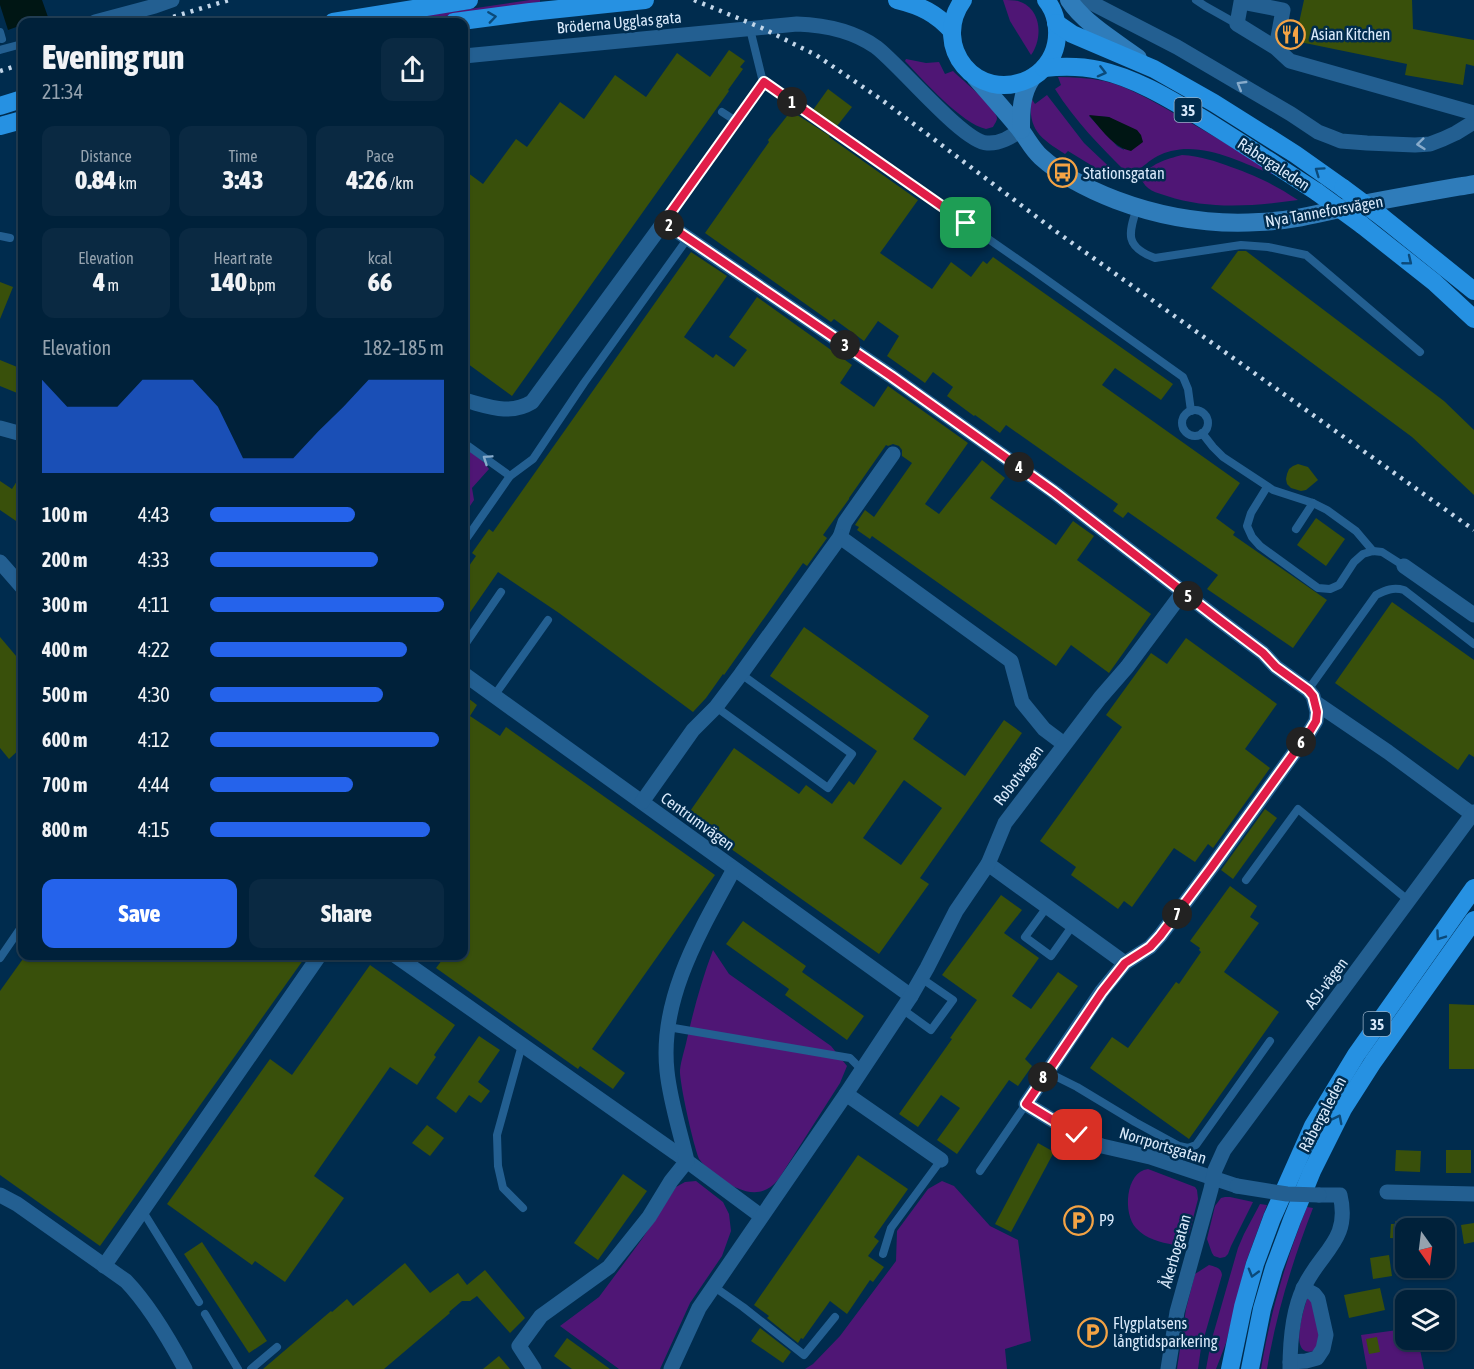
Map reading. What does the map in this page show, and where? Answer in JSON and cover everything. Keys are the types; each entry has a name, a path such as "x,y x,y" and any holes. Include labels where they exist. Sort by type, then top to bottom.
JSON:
{"main road":[{"path":"358,18 469,0"},
{"path":"468,20 645,0"},
{"path":"897,0 934,14 951,31"},
{"path":"963,0 951,31 953,44 957,57 975,76"},
{"path":"1070,0 1086,20 1154,69"},
{"path":"1021,130 1021,112 1026,88 1054,51 1056,22 1048,2"},
{"name":"Råbergaleden","path":"1056,22 1072,34 1154,69 1214,103 1295,154 1382,217 1474,291"},
{"name":"Råbergaleden","path":"1038,73 1062,66 1100,71 1154,91 1237,140 1317,192 1434,282 1474,319"},
{"name":"35","path":"975,76 986,82 1010,86 1021,83 1038,73"},
{"name":"Nya Tanneforsvägen","path":"975,76 1021,130 1030,145 1042,158 1062,173 1104,196 1137,208 1170,216 1200,221 1260,222 1293,219 1407,195 1474,184"},
{"path":"0,106 18,100"},
{"path":"0,127 18,121"},
{"name":"Råbergaleden","path":"1230,1369 1255,1264 1272,1218 1313,1126 1356,1055 1474,888"},
{"name":"Råbergaleden","path":"1250,1369 1262,1310 1274,1268 1312,1171 1343,1109 1373,1062 1474,920"}],"street":[{"path":"110,18 171,0"},
{"path":"1086,0 1177,47 1331,138 1366,143 1430,144 1474,122"},
{"path":"1276,48 1282,10 1241,2 1237,24 1276,48 1290,61 1474,113"},
{"name":"Bröderna Ugglas gata","path":"468,56 797,24 818,24 860,37 877,48 946,114 978,141 985,144 998,143 1021,130"},
{"path":"468,400 511,410 523,408 532,402 664,222 891,376 1054,492 1263,653 1312,697 1473,813"},
{"path":"0,428 18,433"},
{"path":"642,802 693,730 716,707 741,674 840,537 845,522 893,454"},
{"path":"840,537 1011,661 1022,702 1044,729 1064,744"},
{"path":"0,562 18,582"},
{"path":"1404,567 1474,615"},
{"name":"Robotvägen","path":"670,1369 699,1308 713,1286 911,996 956,910 988,864 1005,823 1183,592"},
{"name":"Centrumvägen","path":"468,677 911,996"},
{"path":"1026,1104 1097,999 1125,963 1150,947 1160,936 1310,731 1316,721 1317,712 1312,697"},
{"name":"ASJ-vägen","path":"1213,1179 1224,1150 1473,813"},
{"path":"988,864 1125,963"},
{"path":"687,1161 667,1070 666,1027 682,974 701,930 734,869"},
{"path":"104,1266 316,960"},
{"path":"402,960 687,1161 761,1216"},
{"path":"846,1094 941,1160"},
{"name":"Norrportsgatan","path":"1026,1104 1077,1135 1102,1146 1150,1157 1237,1186 1287,1194 1340,1195 1342,1226 1333,1243 1312,1271 1304,1288"},
{"path":"534,1369 519,1346 530,1330 541,1316 609,1267 649,1217 671,1181 687,1161"},
{"name":"Åkerbogatan","path":"1168,1369 1177,1312 1213,1179"},
{"path":"1387,1192 1474,1194"},
{"path":"0,1195 17,1204 126,1281 138,1294 185,1369"},
{"path":"1304,1288 1318,1299 1326,1335 1323,1349 1317,1358 1290,1366 1291,1338 1299,1299 1304,1288"}],"lane":[{"path":"1196,0 1237,24"},
{"path":"750,29 764,82 1183,377 1188,388 1191,411"},
{"path":"0,50 18,45"},
{"path":"664,222 764,82"},
{"path":"722,112 736,121"},
{"path":"1137,208 1130,236 1143,254 1155,258 1241,244 1306,255 1420,352"},
{"path":"0,236 10,238"},
{"path":"468,536 510,476 533,459 584,383 688,238"},
{"path":"1191,411 1200,411 1206,417 1207,426 1202,433 1194,436 1189,434 1183,428 1184,416 1191,411"},
{"path":"1202,433 1223,457 1267,487 1327,510 1356,531 1373,552"},
{"path":"468,446 510,476"},
{"path":"1267,487 1251,513 1247,526 1251,537 1318,588 1330,589 1340,585 1354,562 1363,554 1382,552 1404,567"},
{"path":"1296,529 1313,503"},
{"path":"1312,697 1376,595 1390,589 1404,590 1474,644"},
{"path":"468,640 501,592"},
{"path":"494,696 548,620"},
{"path":"716,707 828,788 852,754 741,674"},
{"path":"1246,880 1298,809 1409,901"},
{"path":"1047,907 1025,937 1051,956 1073,925"},
{"path":"0,958 18,932"},
{"path":"902,1010 932,1030 952,1000 921,978"},
{"path":"666,1027 850,1058 862,1070"},
{"path":"1047,1072 1179,1146 1188,1148 1196,1145 1270,1041"},
{"path":"522,1045 497,1135 498,1166 503,1188 523,1208"},
{"path":"980,1171 1026,1104"},
{"path":"884,1254 891,1228 941,1160"},
{"path":"142,1210 199,1302"},
{"path":"713,1286 804,1355 835,1317"},
{"path":"206,1314 238,1369"},
{"path":"251,1369 277,1347"}],"shaded area":[{"path":"0,0 42,0 48,17 18,18 18,26 8,30"},
{"path":"540,0 540,2 431,18 409,18"},
{"path":"1003,0 1026,5 1036,17 1037,41 1031,55 1010,21"},
{"path":"906,59 926,63 939,62 945,74 953,71 991,107 997,119 993,127 986,129 966,119 922,79 905,61"},
{"path":"1058,77 1081,78 1104,81 1132,91 1201,129 1277,176 1225,156 1198,149 1184,149 1161,154 1133,174 1127,173 1079,123 1055,89 1061,85","holes":["1089,116 1109,117 1115,121 1124,150 1117,146"]},
{"path":"1047,95 1084,143 1120,179 1104,173 1068,151 1065,154 1042,138 1034,126 1031,98 1035,104"},
{"path":"1089,115 1109,117 1137,130 1143,142 1131,151 1119,146"},
{"path":"1182,155 1207,159 1240,170 1266,181 1298,200 1249,205 1216,205 1183,200 1155,192 1145,185 1141,178 1144,173 1165,160"},
{"path":"468,450 482,460 489,469 472,488 474,500 468,509"},
{"path":"713,950 729,974 831,1046 847,1066 840,1083 778,1180 764,1191 748,1192 733,1186 703,1164 695,1145 685,1101 680,1070 698,994"},
{"path":"1148,1169 1195,1187 1197,1190 1198,1199 1189,1234 1174,1245 1149,1237 1140,1232 1132,1222 1128,1194 1135,1178 1140,1172"},
{"path":"696,1181 723,1202 729,1214 731,1231 722,1256 690,1303 660,1369 619,1369 560,1326 599,1297 642,1239 676,1187 685,1182"},
{"path":"942,1181 954,1186 990,1226 1018,1240 1031,1341 1005,1349 1007,1369 805,1369 813,1364 840,1336 896,1261 897,1231 928,1189"},
{"path":"1221,1198 1253,1202 1228,1254 1220,1258 1214,1256 1207,1239 1215,1206"},
{"path":"1260,1204 1267,1205 1246,1262 1226,1343 1216,1369 1206,1369 1211,1342 1238,1248"},
{"path":"1307,1207 1313,1208 1286,1287 1267,1369 1261,1369 1279,1287"},
{"path":"1209,1265 1219,1269 1222,1275 1201,1348 1198,1369 1177,1369 1186,1309 1195,1274"},
{"path":"1308,1295 1312,1298 1319,1331 1319,1343 1314,1351 1306,1351 1301,1347 1299,1340 1301,1320"},
{"path":"1395,1330 1395,1350 1420,1350 1424,1369 1367,1369 1361,1335"}],"building":[{"path":"1304,0 1412,0 1413,29 1474,40 1474,66 1466,64 1463,85 1405,75 1407,64 1295,41"},
{"path":"729,50 745,61 740,67 743,69 729,91 512,396 468,364 468,173 483,184 516,139 527,147 560,102 584,119 615,75 646,97 677,53 710,77"},
{"path":"828,89 852,107 837,126 813,110"},
{"path":"791,111 830,136 918,200 880,253 932,289 951,262 971,277 983,261 987,264 993,257 1173,384 1161,400 1115,368 1102,385 1240,483 1216,518 1235,532 1233,535 1327,600 1293,648 1207,589 1218,575 1128,512 1123,518 1113,511 1118,504 1006,425 1000,433 974,416 947,396 953,387 933,372 925,383 887,356 899,336 878,321 864,341 834,319 831,322 705,233 769,142 768,140"},
{"path":"1238,251 1246,251 1444,401 1474,430 1474,495 1412,437 1211,288"},
{"path":"691,252 727,276 684,337 713,358 716,354 734,367 747,350 729,337 757,297 852,365 840,383 874,407 888,386 968,443 925,504 939,514 982,460 1005,478 990,498 1056,545 1073,521 1094,536 1077,560 1151,614 1109,673 1071,645 1056,666 872,536 870,539 857,530 859,527 855,525 865,510 874,517 912,463 902,456 899,446 886,445 823,535 827,538 807,566 803,563 724,675 693,712 559,613 498,572 468,615 468,567 476,556 472,553 489,529 493,532"},
{"path":"0,282 13,287 0,319"},
{"path":"0,360 18,367 18,393 0,386"},
{"path":"1298,464 1308,467 1318,480 1306,490 1291,488 1287,484 1289,469"},
{"path":"18,479 18,522 0,510 0,481 12,489"},
{"path":"1316,518 1345,539 1326,566 1297,545"},
{"path":"1392,602 1474,660 1474,757 1469,754 1458,770 1335,683"},
{"path":"804,627 929,716 913,739 965,776 1004,720 1022,733 920,878 929,884 879,954 686,817 734,748 799,794 806,785 832,804 849,781 854,785 877,751 770,676","holes":["904,780 942,808 901,865 863,838"]},
{"path":"0,637 18,658 18,751 9,759 0,748"},
{"path":"1186,638 1277,704 1245,749 1270,768 1213,848 1208,844 1195,862 1174,848 1132,907 1124,901 1118,909 1071,875 1076,867 1040,841 1122,727 1106,715 1151,653 1167,664"},
{"path":"468,698 477,705 470,716 500,736 506,727 715,875 592,1049 625,1073 613,1089 580,1066 578,1069 436,968 442,960 468,960"},
{"path":"1265,809 1277,818 1233,879 1221,870"},
{"path":"1230,886 1257,906 1250,917 1259,923 1224,972 1279,1012 1189,1139 1090,1068 1112,1037 1128,1048 1176,982 1179,984 1201,952 1200,948 1190,941"},
{"path":"1001,895 1022,910 1004,933 1039,958 1012,996 1031,1009 1058,972 1078,986 1025,1059 1032,1066 1018,1086 1009,1080 957,1154 937,1140 960,1108 941,1095 918,1127 899,1114 977,1000 942,975"},
{"path":"743,921 806,966 802,972 864,1016 847,1040 785,995 789,989 726,944"},
{"path":"22,960 303,960 100,1246 0,1175 0,991"},
{"path":"370,965 455,1025 417,1085 390,1067 314,1176 344,1198 285,1282 255,1261 252,1265 167,1204 270,1059 292,1075"},
{"path":"1449,1004 1474,1005 1474,1069 1449,1069"},
{"path":"479,1036 500,1050 478,1082 490,1091 481,1103 469,1095 456,1113 436,1098"},
{"path":"427,1125 444,1138 430,1156 412,1143"},
{"path":"1038,1143 1054,1152 1011,1232 995,1224"},
{"path":"1396,1150 1421,1151 1420,1172 1395,1171"},
{"path":"1446,1150 1471,1150 1471,1173 1446,1173"},
{"path":"858,1155 908,1189 874,1237 879,1241 868,1256 884,1267 873,1282 870,1280 847,1314 830,1301 798,1343 754,1305"},
{"path":"623,1174 647,1191 598,1260 574,1243"},
{"path":"1474,1223 1474,1242 1464,1244 1461,1225"},
{"path":"1391,1224 1395,1224 1395,1238 1390,1238"},
{"path":"202,1242 267,1341 249,1353 184,1254"},
{"path":"1389,1255 1392,1276 1373,1279 1370,1258"},
{"path":"405,1263 430,1293 458,1273 467,1285 485,1270 525,1318 510,1333 477,1296 470,1301 462,1301 384,1369 263,1369 347,1299 353,1306"},
{"path":"1380,1288 1385,1310 1349,1318 1344,1295"},
{"path":"760,1328 791,1352 783,1363 751,1341"},
{"path":"1377,1337 1380,1352 1369,1354 1366,1339"},
{"path":"567,1338 610,1369 572,1369 554,1356"},
{"path":"499,1356 510,1369 483,1369"}],"railway":[{"path":"169,18 229,0"},
{"path":"694,0 762,28 816,55 882,100 1054,230 1474,530"},
{"path":"0,71 18,65"}],"place":[{"name":"Asian Kitchen","path":"1290,34"},
{"name":"Stationsgatan","path":"1062,173"},
{"name":"P9","path":"1078,1220"},
{"name":"Flygplatsens långtidsparkering","path":"1092,1332"}],"route":[{"path":"966,223 764,82 664,222 891,376 1054,492 1263,653 1276,667 1313,696 1317,712 1316,721 1310,731 1160,936 1150,947 1125,963 1102,992 1026,1104 1077,1135"}]}
